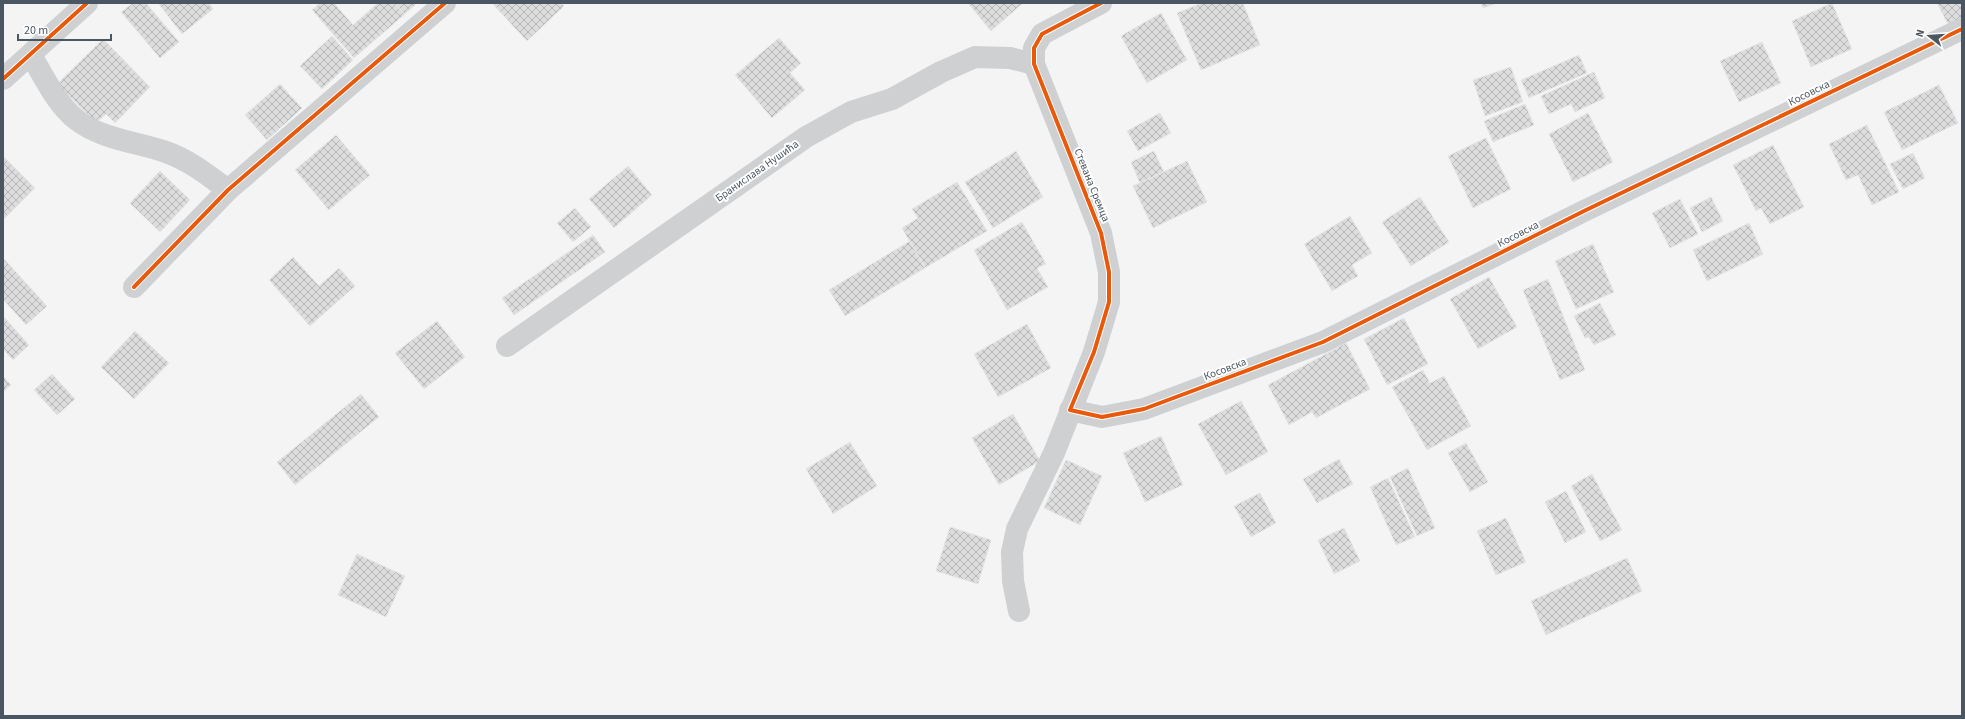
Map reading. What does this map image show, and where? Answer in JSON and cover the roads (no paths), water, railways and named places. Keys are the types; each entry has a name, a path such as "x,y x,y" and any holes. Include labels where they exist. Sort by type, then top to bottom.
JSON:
{"street":[{"path":"3,79 87,3"},
{"path":"134,287 228,190 445,3"},
{"name":"Стевана Сремца","path":"1019,611 1013,581 1012,552 1017,529 1054,453 1094,352 1109,302 1109,272 1101,233 1034,64 1034,48 1042,34 1101,3"},
{"name":"Косовска","path":"1070,410 1102,417 1144,409 1323,342 1584,211 1962,29"},
{"path":"31,55 62,103 75,119 91,130 167,153 197,168 228,190"},
{"name":"Бранислава Нушића","path":"507,346 806,137 851,112 892,99 941,72 975,57 1010,58 1034,64"}]}
